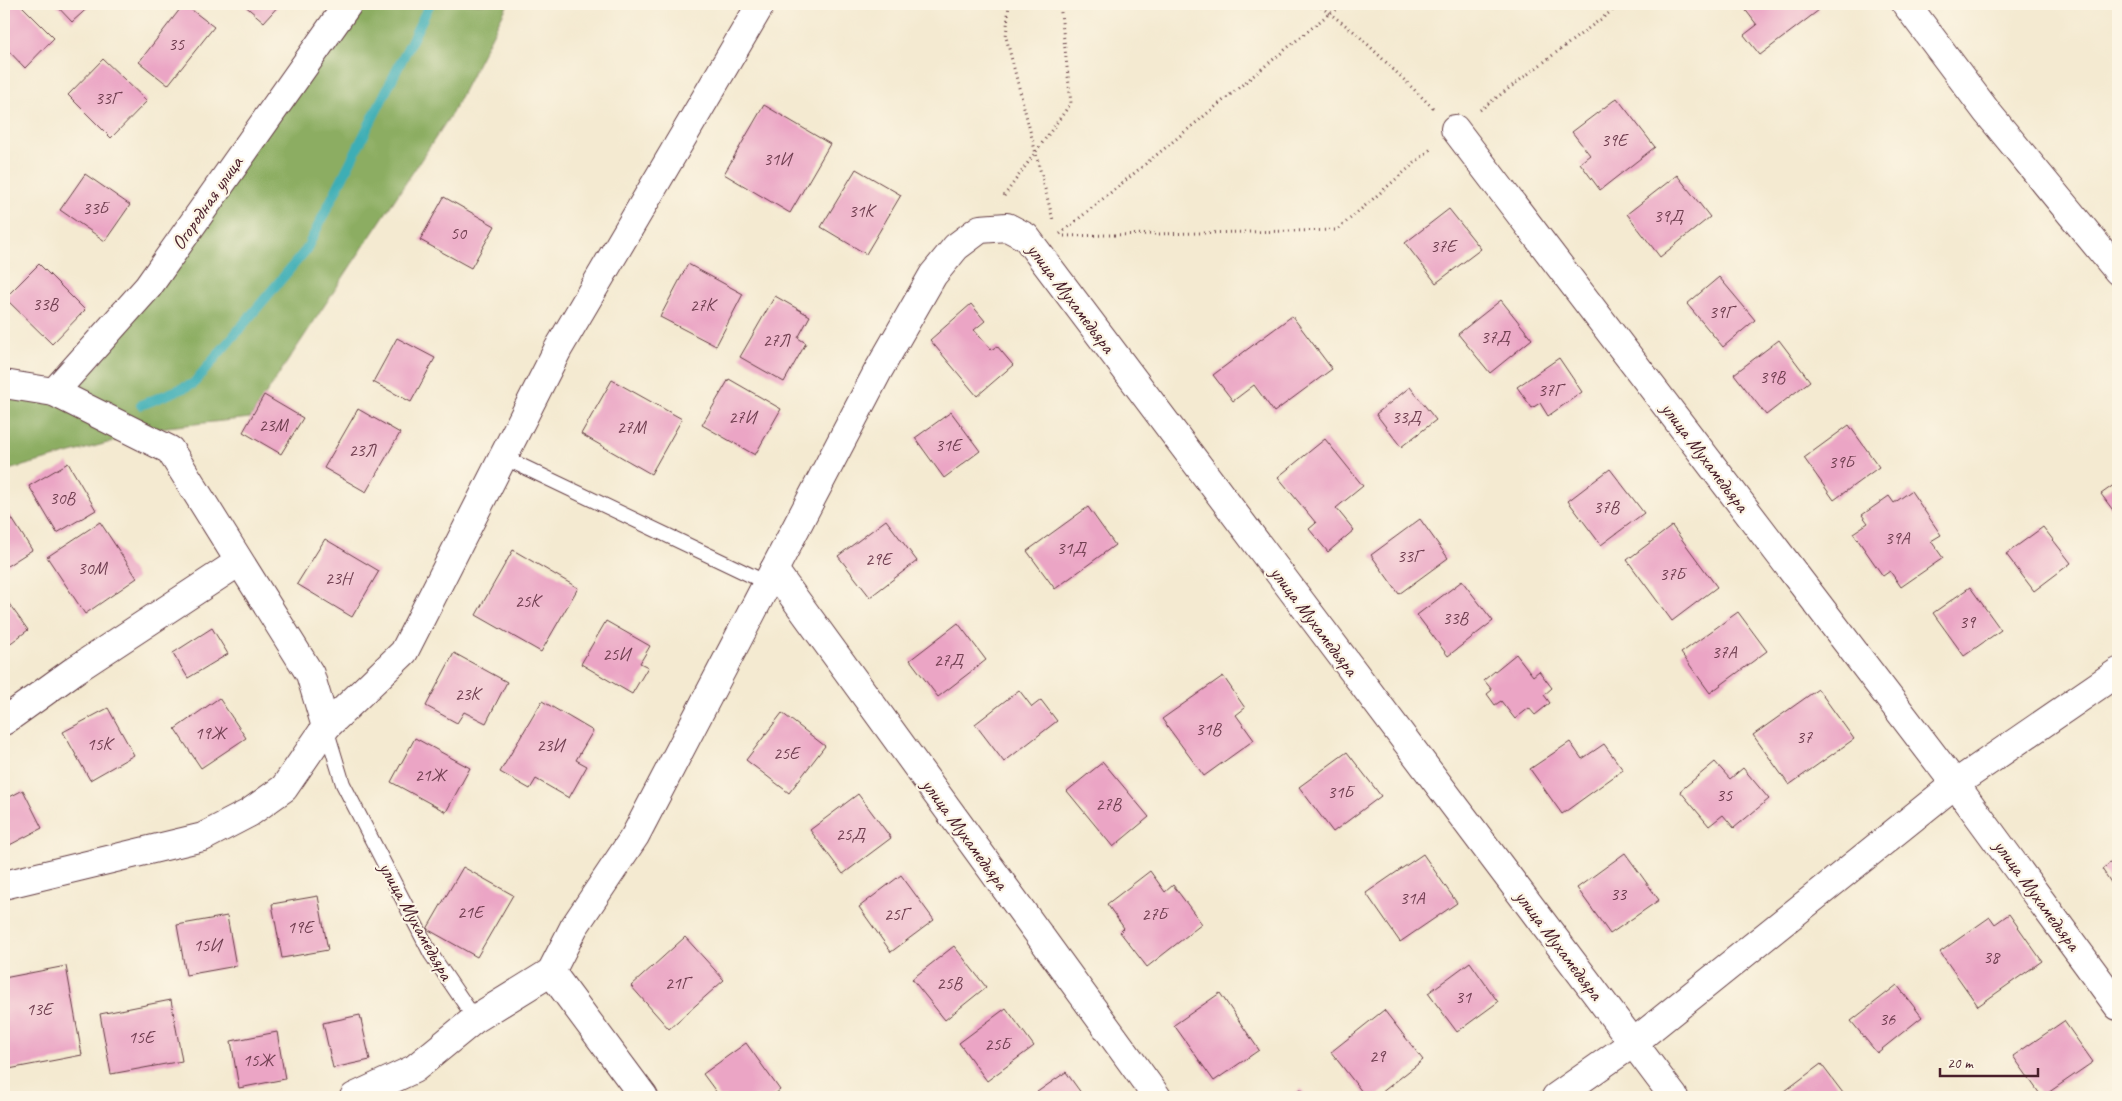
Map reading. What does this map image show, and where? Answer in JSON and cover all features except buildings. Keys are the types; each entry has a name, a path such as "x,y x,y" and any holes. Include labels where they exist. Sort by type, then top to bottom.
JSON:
{"street":[{"name":"Огородная улица","path":"54,392 148,287 348,4"},
{"path":"4,885 203,837 249,813 284,788 326,727 404,652 558,349 761,4"},
{"path":"1906,4 1987,112 2118,271"},
{"name":"улица Мухамедьяра","path":"1455,129 1956,784 2118,1006"},
{"name":"улица Мухамедьяра","path":"980,229 1007,227 1026,238 1674,1097"},
{"path":"354,1097 414,1069 475,1019 551,972 574,927 635,836 878,370 933,275 956,247 980,229"},
{"name":"улица Мухамедьяра","path":"4,384 54,392 170,450 310,674 326,727"},
{"path":"4,721 75,670 239,562"},
{"name":"улица Мухамедьяра","path":"771,577 1157,1097"},
{"path":"1556,1097 1633,1043 1956,784 2118,672"},
{"path":"551,972 644,1097"}],"lane":[{"path":"503,457 771,577"},
{"name":"улица Мухамедьяра","path":"326,727 343,784 431,954 475,1019"}],"path":[{"path":"1009,4 1006,38 1058,237"},
{"path":"980,229 1071,103 1060,4"},
{"path":"1317,4 1356,33 1455,129"},
{"path":"1058,237 1330,13 1348,4"},
{"path":"1058,237 1336,230 1455,129 1620,4"}],"green space":[{"path":"342,4 508,4 452,113 250,418 167,427 4,471 4,402 98,366 202,221"}],"waterway":[{"path":"141,405 193,384 306,250 430,4"}]}
